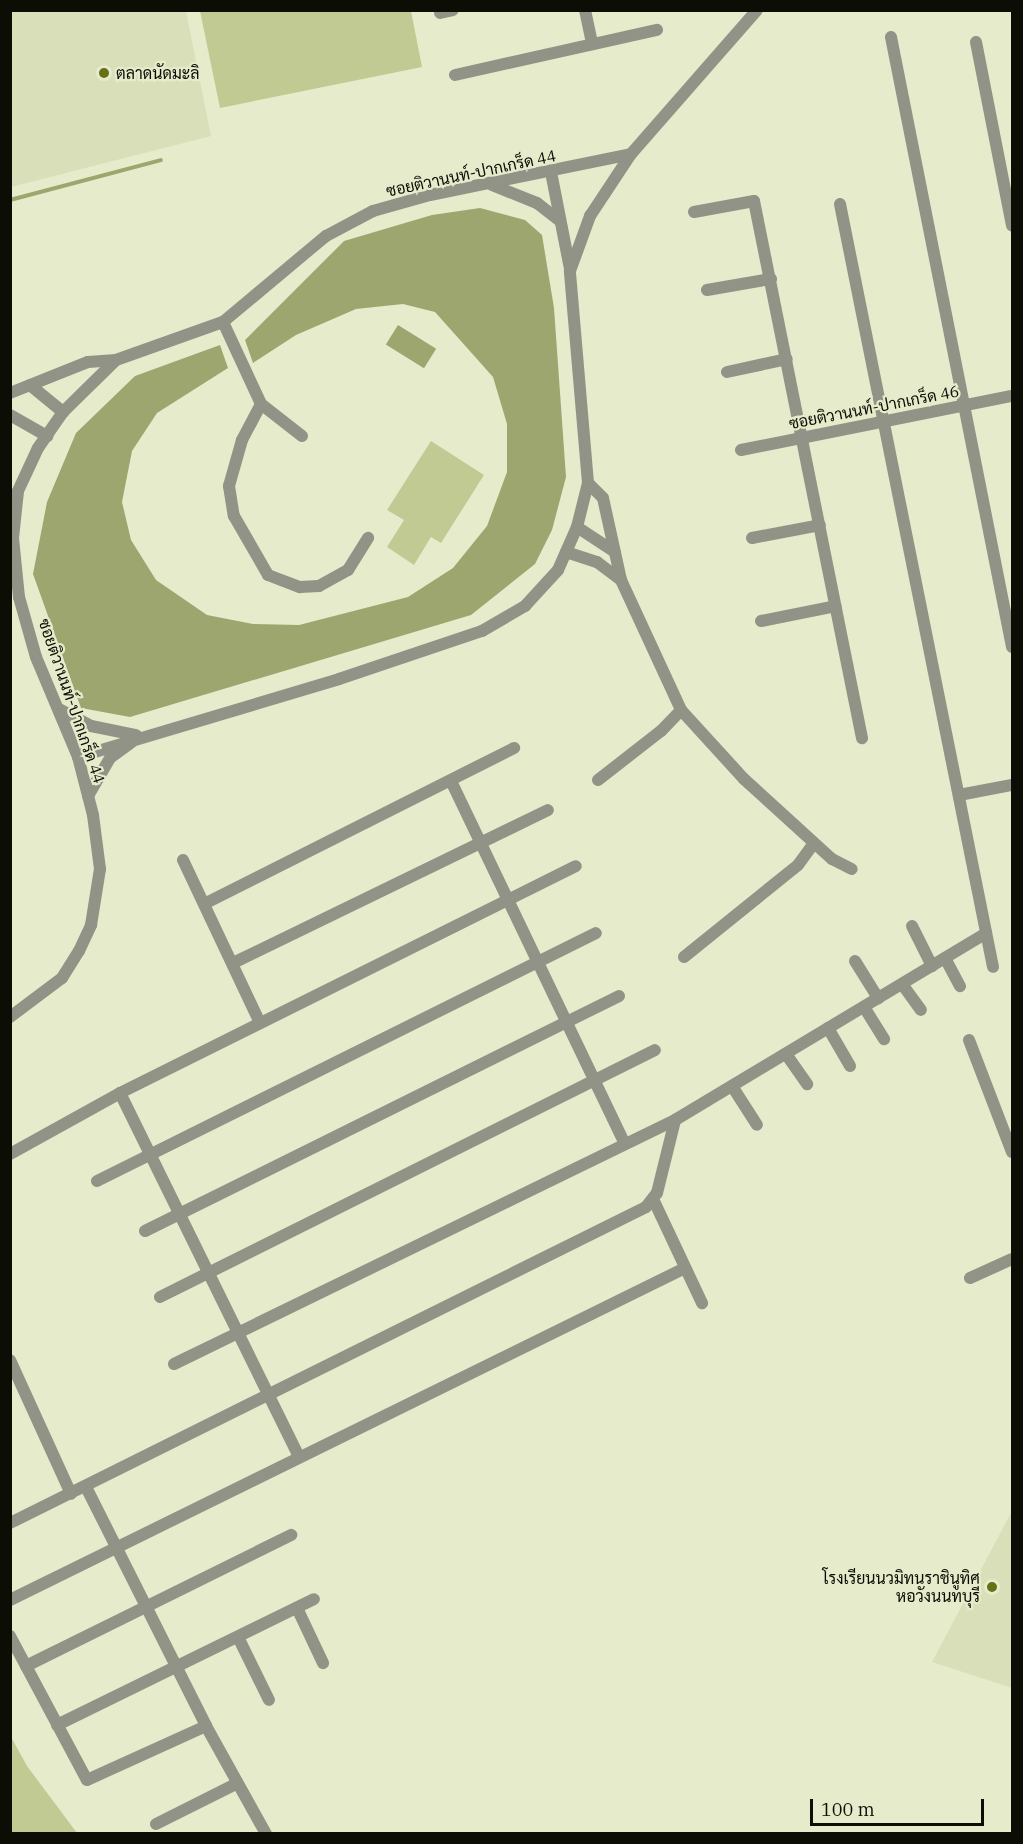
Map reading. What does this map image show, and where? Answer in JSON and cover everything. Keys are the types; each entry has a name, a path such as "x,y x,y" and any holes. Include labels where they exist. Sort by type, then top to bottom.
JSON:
{"street":[{"path":"440,14 453,10"},
{"path":"585,10 591,44"},
{"path":"570,270 590,216 631,154 757,10"},
{"path":"455,75 657,30"},
{"path":"891,37 1012,646"},
{"path":"976,42 1012,225"},
{"name":"ซอยติวานนท์-ปากเกร็ด 44","path":"10,1017 62,978 91,925 100,868 88,796 78,757 36,657 15,598 13,538 18,491 47,436 63,412 116,360 223,322 326,236 373,211 430,195 492,185 631,154"},
{"path":"78,757 142,735 339,679 482,631 525,606 558,570 577,526 588,483 570,270 550,172"},
{"path":"492,185 537,203 560,222"},
{"path":"694,212 754,201 862,738"},
{"path":"840,204 993,967"},
{"path":"707,290 771,279"},
{"path":"223,322 261,404 302,436"},
{"path":"727,372 787,359"},
{"path":"10,393 88,362 116,360"},
{"path":"30,385 63,412"},
{"name":"ซอยติวานนท์-ปากเกร็ด 46","path":"741,450 1012,396"},
{"path":"261,404 242,440 229,486 234,516 268,575 300,587 319,586 348,570 368,538"},
{"path":"10,415 47,436"},
{"path":"588,483 603,498 621,580 681,710 744,779 814,843 852,869"},
{"path":"752,538 820,525"},
{"path":"577,526 615,552"},
{"path":"567,552 597,562 621,580"},
{"path":"761,621 836,606"},
{"path":"59,709 91,726 142,735"},
{"path":"598,780 661,731 681,710"},
{"path":"88,796 110,758 142,735"},
{"path":"206,903 514,748"},
{"path":"451,781 624,1142"},
{"path":"959,795 1012,785"},
{"path":"233,963 548,810"},
{"path":"684,957 798,865 814,843"},
{"path":"183,860 206,903 260,1023"},
{"path":"10,1154 120,1093 576,866"},
{"path":"912,926 932,966"},
{"path":"97,1181 596,933"},
{"path":"174,1364 624,1142 675,1120 986,933"},
{"path":"945,958 960,986"},
{"path":"855,961 878,998"},
{"path":"902,984 921,1010"},
{"path":"145,1231 619,996"},
{"path":"864,1007 884,1039"},
{"path":"828,1028 850,1066"},
{"path":"969,1040 1012,1152"},
{"path":"160,1298 655,1050"},
{"path":"786,1054 807,1084"},
{"path":"732,1086 757,1125"},
{"path":"120,1093 299,1456"},
{"path":"675,1120 654,1201 702,1303"},
{"path":"10,1523 630,1216 654,1201"},
{"path":"970,1278 1012,1260"},
{"path":"10,1600 685,1268"},
{"path":"10,1360 71,1494"},
{"path":"86,1487 115,1549 236,1784 266,1833"},
{"path":"26,1666 291,1535"},
{"path":"57,1725 314,1599"},
{"path":"297,1608 323,1663"},
{"path":"10,1636 85,1778 90,1781 206,1726"},
{"path":"238,1637 269,1700"},
{"path":"156,1824 236,1784"}],"shaded area":[{"name":"ตลาดนัดมะลิ","path":"11,10 186,11 211,136 11,187"},
{"path":"200,11 411,11 422,67 220,108"},
{"path":"480,208 525,220 542,235 554,308 566,477 552,530 535,564 471,615 130,717 81,708 33,574 47,502 76,433 135,376 220,345 228,368 157,413 132,451 122,502 131,540 156,580 207,615 253,624 299,625 408,597 453,568 487,526 507,472 507,424 493,377 435,312 403,304 356,309 296,335 253,363 245,340 344,241 432,215"},
{"path":"398,325 436,349 424,368 386,345"},
{"path":"431,441 484,475 441,543 431,537 414,565 387,547 404,520 387,510"},
{"name":"โรงเรียนนวมิทนราชินูทิศ หอวังนนทบุรี","path":"1012,1511 1012,1688 932,1662"},
{"path":"10,1735 27,1766 77,1833 11,1833"}],"waterway":[{"path":"10,200 161,160"}],"place":[{"name":"ตลาดนัดมะลิ","path":"104,73"},
{"name":"โรงเรียนนวมิทนราชินูทิศ หอวังนนทบุรี","path":"992,1587"}]}
